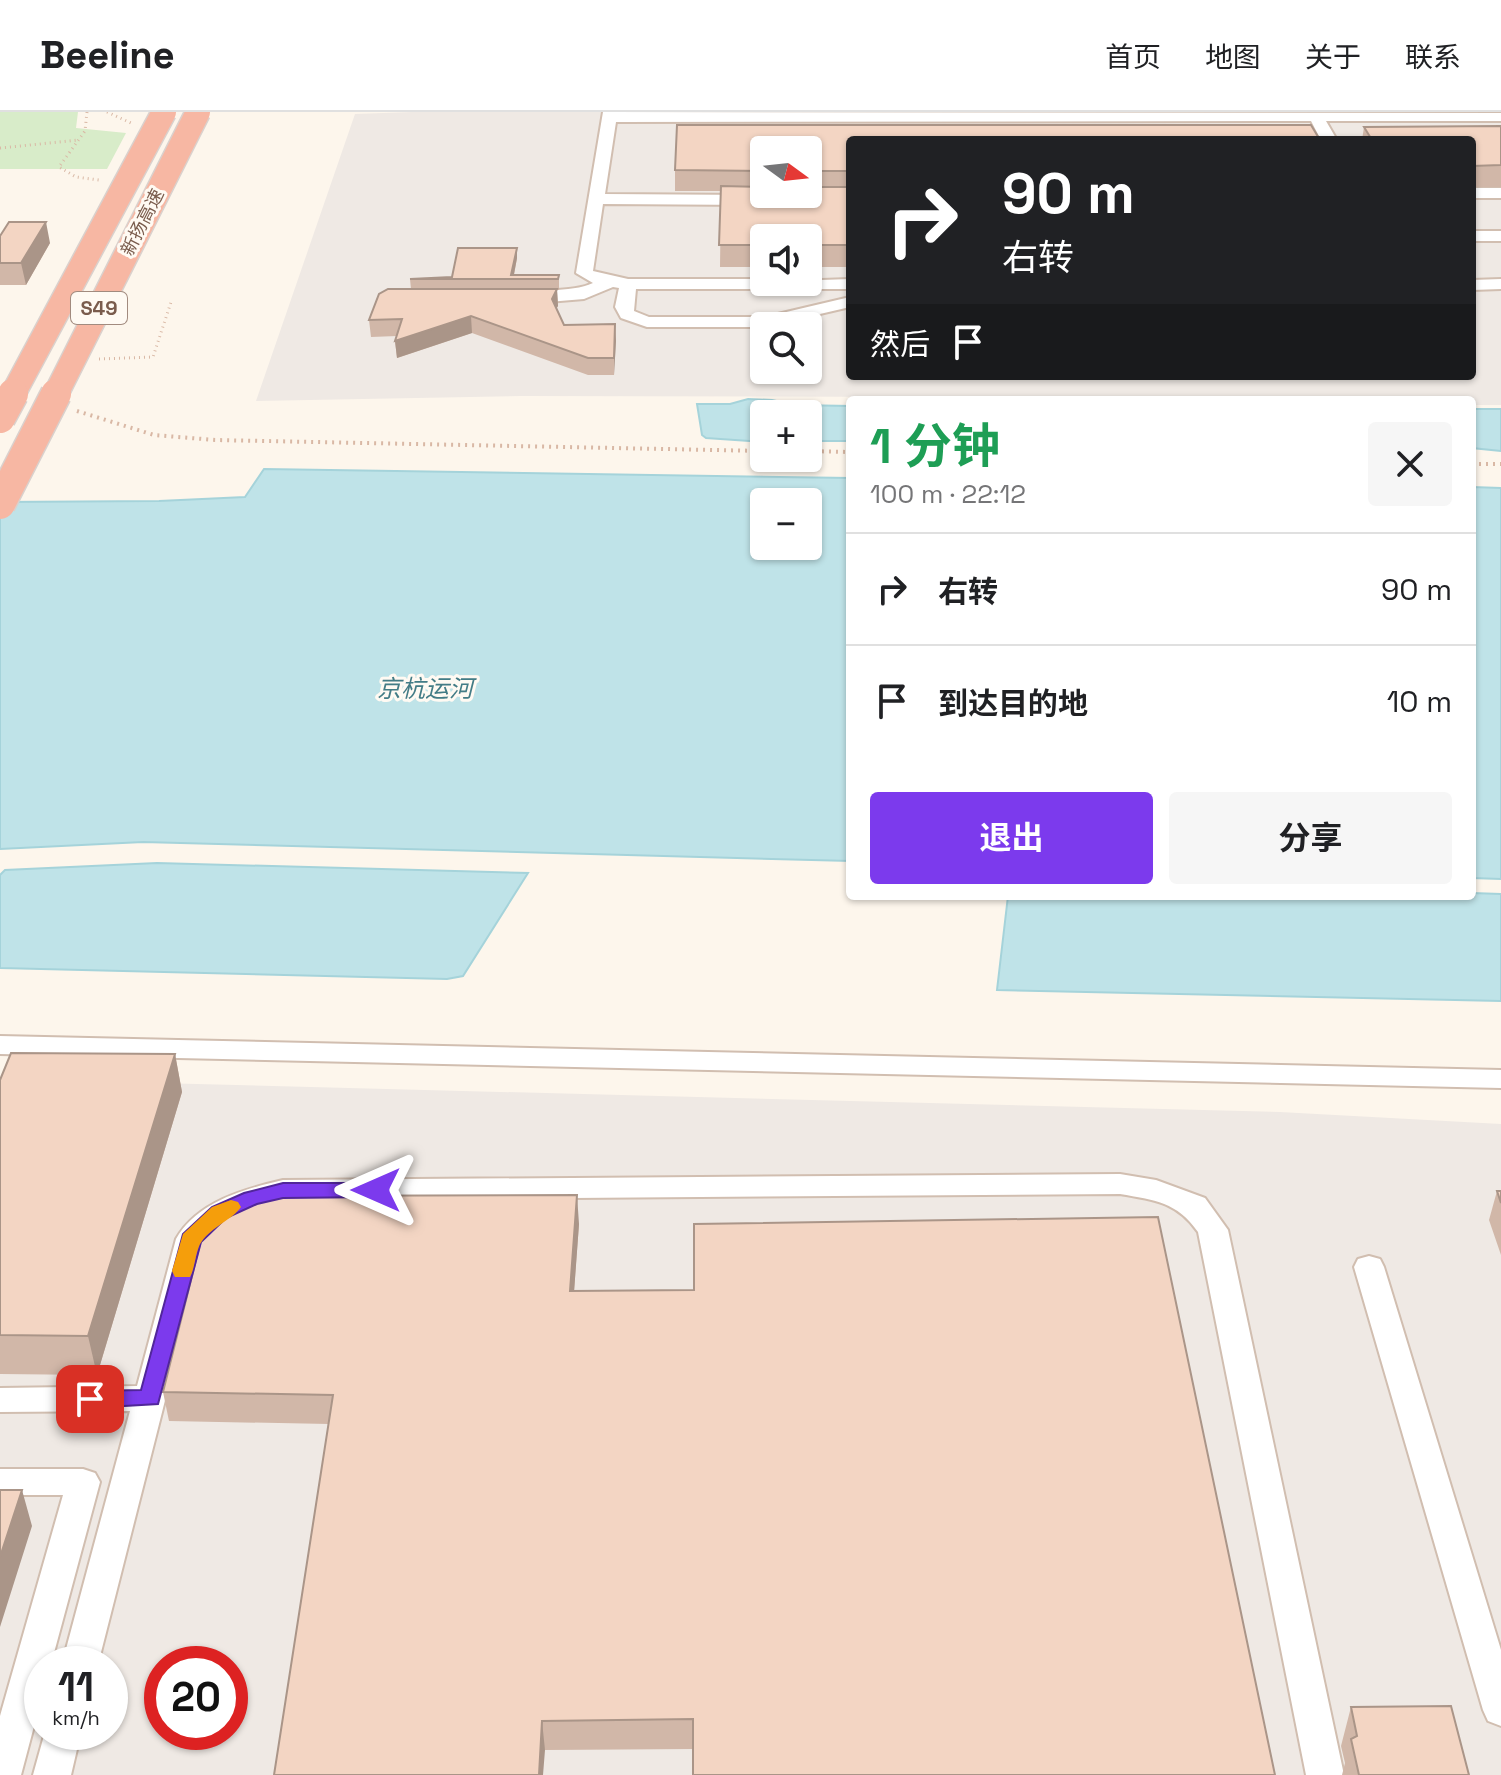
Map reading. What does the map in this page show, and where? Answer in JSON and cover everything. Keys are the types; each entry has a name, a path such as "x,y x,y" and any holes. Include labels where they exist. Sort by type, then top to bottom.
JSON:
{"highway":[{"name":"新扬高速","path":"0,418 164,112"},
{"name":"新扬高速","path":"0,504 198,112"}],"street":[{"path":"846,284 628,284 609,282 584,273 609,115 1501,117"},
{"path":"1316,117 1327,136"},
{"path":"1476,193 1501,193"},
{"path":"596,199 750,200"},
{"path":"1476,236 1501,236"},
{"path":"508,298 568,297 589,293 609,282"},
{"path":"628,284 624,307 627,314 647,322 765,322 846,303"},
{"path":"1476,285 1501,284"},
{"path":"0,1045 1501,1079"},
{"path":"85,1646 191,1239 219,1212 252,1198 283,1190 1120,1184 1156,1190 1195,1205 1213,1230 1325,1775"},
{"path":"1369,1267 1501,1710"},
{"path":"0,1400 150,1398"},
{"path":"0,1482 83,1482 3,1764"},
{"path":"52,1775 58,1750"}],"path":[{"path":"87,112 85,131 59,167 76,177 102,180"},
{"path":"0,148 80,140"},
{"path":"64,407 154,435 201,439 750,451"},
{"path":"822,451 846,452"},
{"path":"1476,464 1501,464"}],"shaded area":[{"path":"1501,112 1501,405 1476,405 1476,396 521,396 256,401 355,114"},
{"path":"0,1079 1280,1112 1501,1124 1501,1775 0,1775"}],"green space":[{"path":"0,112 78,112 76,128 126,133 107,169 0,169"}],"water":[{"path":"748,399 772,400 750,400 750,441 706,438 702,435 697,404 730,404"},
{"path":"822,405 846,406 846,441 822,441"},
{"path":"1476,409 1501,409 1501,451 1476,448"},
{"name":"京杭运河","path":"264,469 846,478 846,861 143,842 0,849 0,502 245,497"},
{"path":"1476,487 1501,488 1501,879 1476,878"},
{"path":"157,863 528,873 463,976 447,979 0,968 0,875 5,870"},
{"path":"1476,893 1501,894 1501,1001 997,990 1008,900 1476,900"}],"building":[{"path":"677,125 1311,125 1318,136 846,136 846,171 822,171 822,136 750,136 750,171 675,170"},
{"path":"1501,126 1501,165 1476,166 1476,136 1370,136 1364,127"},
{"path":"721,186 750,187 750,208 822,208 822,187 846,187 846,245 822,245 822,224 750,224 750,245 719,245"},
{"path":"9,222 46,222 21,263 0,263 0,236"},
{"path":"458,248 517,248 511,275 559,275 558,279 410,279 452,277"},
{"path":"388,289 557,289 552,299 564,325 615,324 614,358 588,358 471,316 395,341 402,319 369,320 379,294"},
{"path":"11,1053 175,1054 88,1336 0,1335 0,1080"},
{"path":"577,1195 570,1291 694,1290 694,1224 1158,1217 1275,1775 693,1775 693,1719 542,1721 539,1775 274,1775 333,1395 163,1392 203,1232 256,1196"},
{"path":"0,1490 22,1490 0,1557"},
{"path":"1451,1706 1469,1775 1359,1775 1351,1739 1357,1736 1351,1707"}],"slow traffic":[{"path":"183,1271 191,1239 219,1212 231,1207"}],"route":[{"path":"90,1399 150,1398 191,1239 219,1212 252,1198 283,1190 376,1190"}]}
